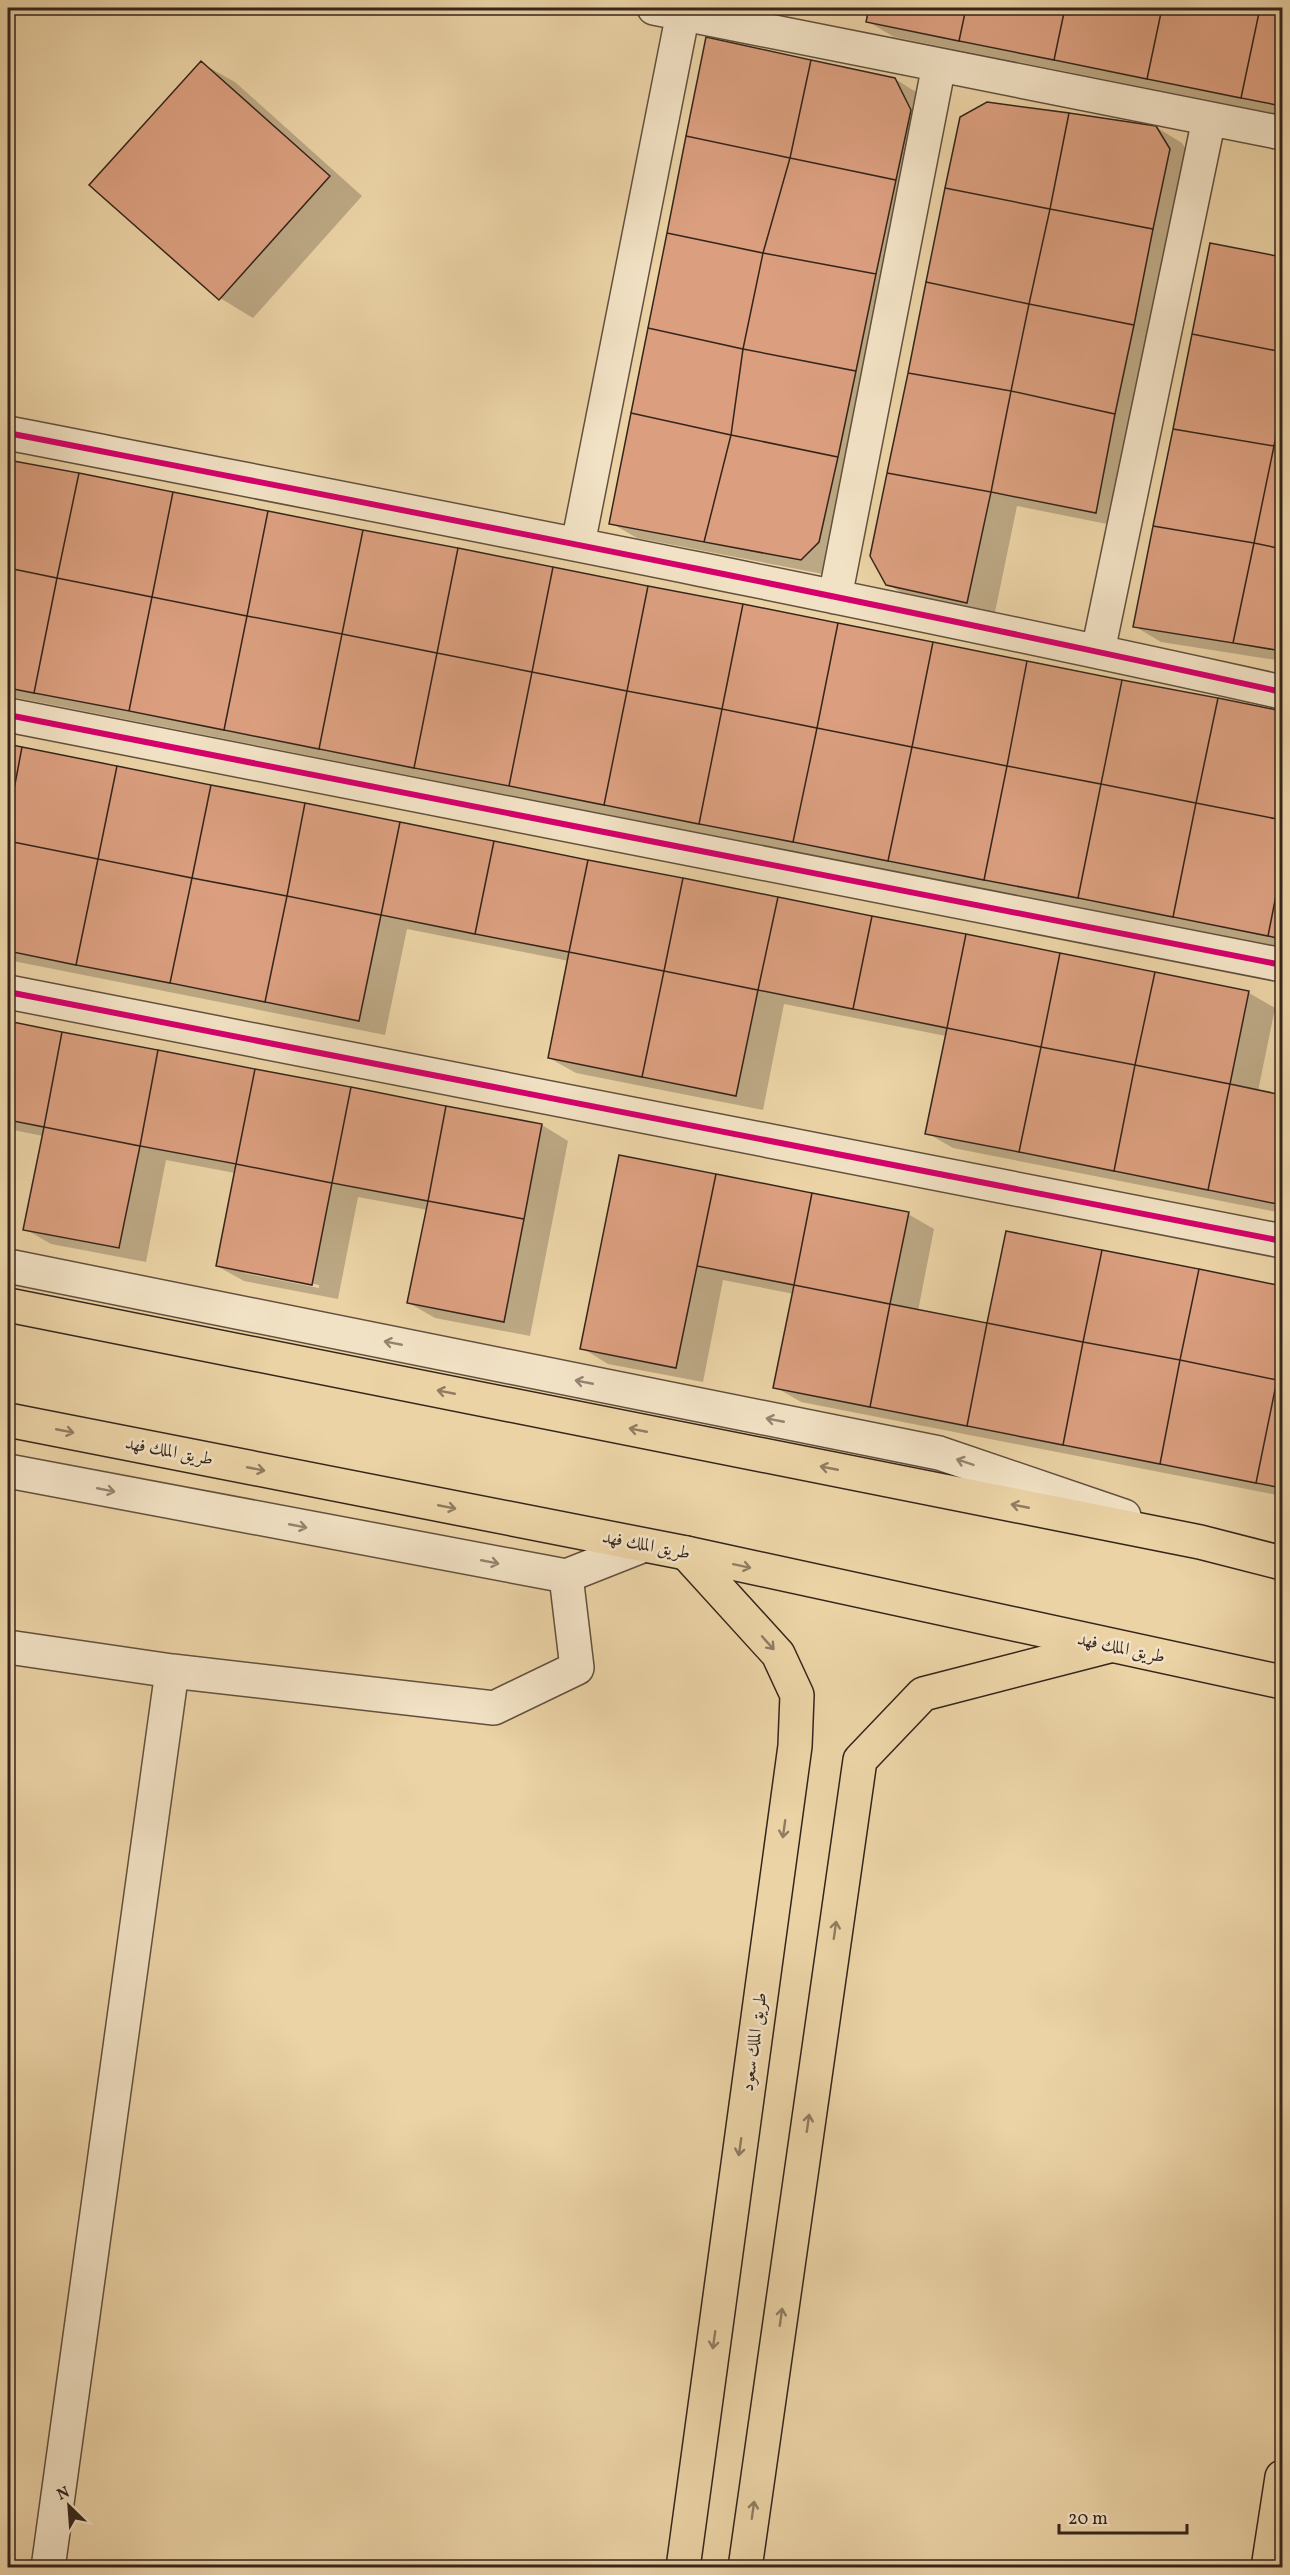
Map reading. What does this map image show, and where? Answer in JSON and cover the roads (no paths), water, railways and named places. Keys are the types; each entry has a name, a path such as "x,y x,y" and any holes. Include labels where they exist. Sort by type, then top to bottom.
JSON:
{"main road":[{"path":"8,1305 1200,1542 1282,1563"},
{"name":"طريق الملك فهد","path":"8,1420 686,1553 1282,1682"},
{"name":"طريق الملك سعود","path":"683,2568 794,1758 797,1695 778,1654 686,1553"},
{"path":"745,2568 860,1760 923,1694 1109,1646"},
{"path":"1268,2568 1282,2477"}],"street":[{"path":"578,544 669,10 1282,133"},
{"path":"835,597 939,65"},
{"path":"1098,651 1209,119"},
{"path":"8,433 578,544 1098,651 1282,692"},
{"path":"8,715 1282,964"},
{"path":"8,992 1282,1241"},
{"path":"8,1266 939,1453 1200,1542"},
{"path":"8,1471 566,1576 642,1546"},
{"path":"8,1647 172,1671 494,1708 577,1668 566,1576"},
{"path":"48,2568 172,1671"}]}
